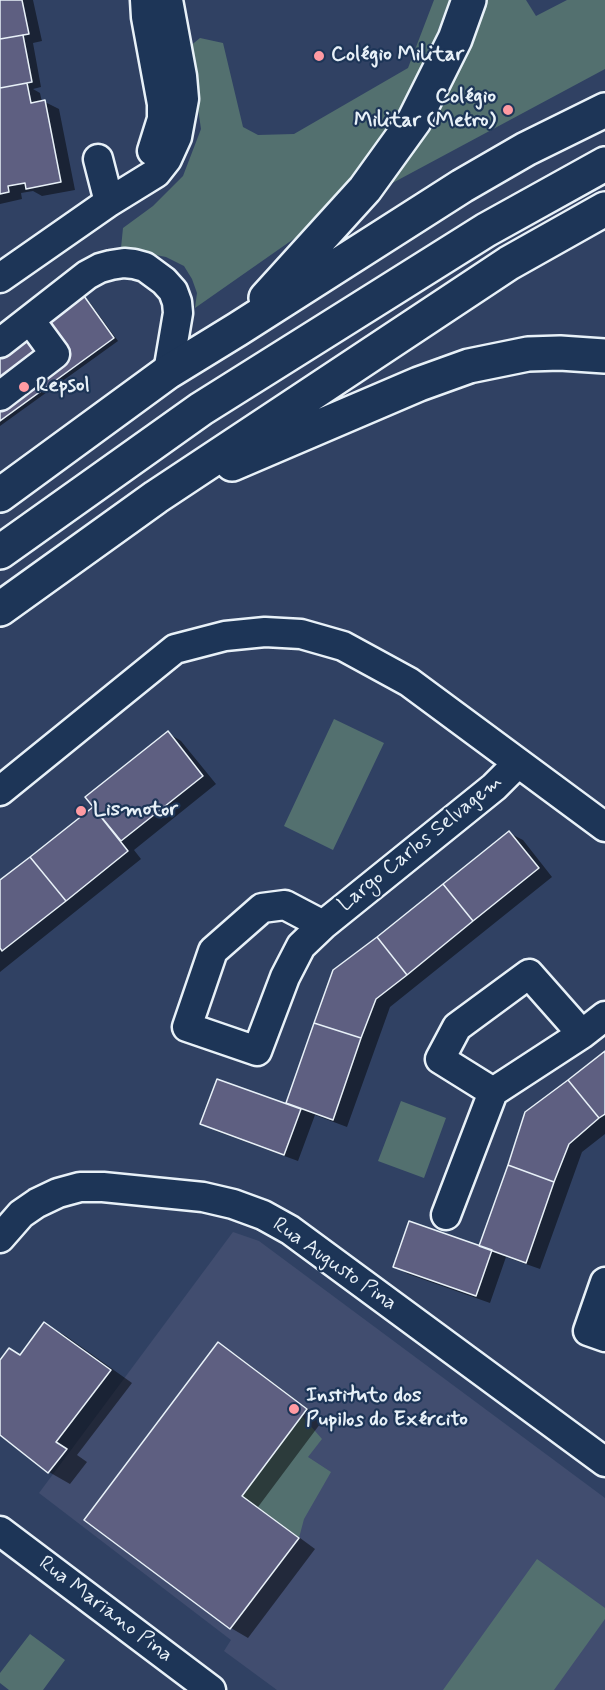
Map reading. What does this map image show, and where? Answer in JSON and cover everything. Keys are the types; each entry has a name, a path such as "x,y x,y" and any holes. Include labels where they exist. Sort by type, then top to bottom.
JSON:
{"highway":[{"path":"238,329 365,189 414,121 455,39 469,0"},
{"path":"0,495 168,372 462,186 526,149 605,110"},
{"path":"0,552 201,409 486,230 605,164"},
{"path":"0,609 156,497 509,263 605,209"},
{"path":"156,497 418,384 470,366 528,354 584,353 605,356"}],"street":[{"path":"117,198 151,155 162,119 160,84 144,0"},
{"path":"0,278 156,173 167,159 177,137 184,99 168,0"},
{"path":"98,159 117,198"},
{"path":"0,343 87,275 100,268 123,263 135,264 145,267 169,286 177,302 178,313 168,372"},
{"path":"0,396 55,354 30,320"},
{"path":"0,790 176,649 225,636 265,632 301,634 343,646 409,682 605,827"},
{"name":"Largo Carlos Selvagem","path":"323,925 285,905 262,908 213,951 186,1027 257,1051 285,977 301,946 323,925 494,787 518,763"},
{"path":"493,1092 440,1059 457,1027 530,974 582,1034"},
{"path":"446,1215 493,1092 582,1034 605,1016"},
{"name":"Rua Augusto Pina","path":"0,1238 21,1214 37,1203 58,1193 80,1187 103,1187 202,1197 233,1204 263,1215 290,1230 605,1462"},
{"path":"605,1282 588,1331 605,1337"},
{"name":"Rua Mariano Pina","path":"0,1531 211,1690"}],"shaded area":[{"name":"Instituto dos Pupilos do Exército","path":"233,1232 259,1241 605,1498 605,1690 277,1690 224,1651 231,1640 39,1493"}],"green space":[{"path":"434,0 449,0 425,65 373,158 315,224 195,308 197,293 184,266 166,257 121,248 123,228 153,206 183,176 201,129 189,47 200,38 223,43 243,127 258,135 294,134 408,68"},
{"path":"487,0 526,0 536,16 567,0 605,0 605,69 385,187 426,125 463,61"},
{"path":"334,719 384,743 333,850 284,826"},
{"path":"401,1101 446,1118 424,1178 378,1161"},
{"path":"302,1416 322,1439 308,1457 331,1472 304,1519 299,1538 242,1496"},
{"path":"537,1559 605,1608 605,1619 554,1690 443,1690"},
{"path":"30,1634 65,1660 43,1690 9,1690 0,1683 0,1673"}],"building":[{"path":"0,0 22,0 29,34 0,39"},
{"path":"23,35 32,82 0,88 0,39"},
{"path":"27,83 31,103 45,100 61,182 26,189 25,183 8,186 9,192 0,194 0,88"},
{"name":"Repsol","path":"84,296 114,338 0,421 0,349 3,352"},
{"path":"168,731 203,776 121,841 85,797"},
{"path":"93,807 128,851 66,901 30,857"},
{"path":"509,831 539,868 473,921 443,884"},
{"path":"30,857 66,901 2,951 0,948 0,880"},
{"path":"443,884 473,921 407,975 377,937"},
{"path":"377,937 407,975 376,999 361,1038 314,1023 333,970"},
{"path":"314,1023 361,1038 333,1120 286,1103"},
{"path":"605,1051 605,1114 599,1118 568,1080"},
{"path":"217,1079 301,1109 284,1155 200,1124"},
{"path":"568,1080 599,1118 569,1144 554,1182 508,1165 525,1112"},
{"path":"508,1165 554,1182 526,1263 479,1246"},
{"path":"409,1221 492,1250 476,1296 393,1267"},
{"path":"44,1322 111,1370 56,1442 67,1449 48,1473 0,1435 0,1360 9,1348 20,1355"},
{"path":"218,1342 307,1409 242,1496 299,1538 230,1629 84,1520"}],"place":[{"name":"Colégio Militar","path":"319,56"},
{"name":"Colégio Militar (Metro)","path":"508,110"},
{"name":"Repsol","path":"24,387"},
{"name":"Lismotor","path":"81,811"},
{"name":"Instituto dos Pupilos do Exército","path":"294,1409"}]}
